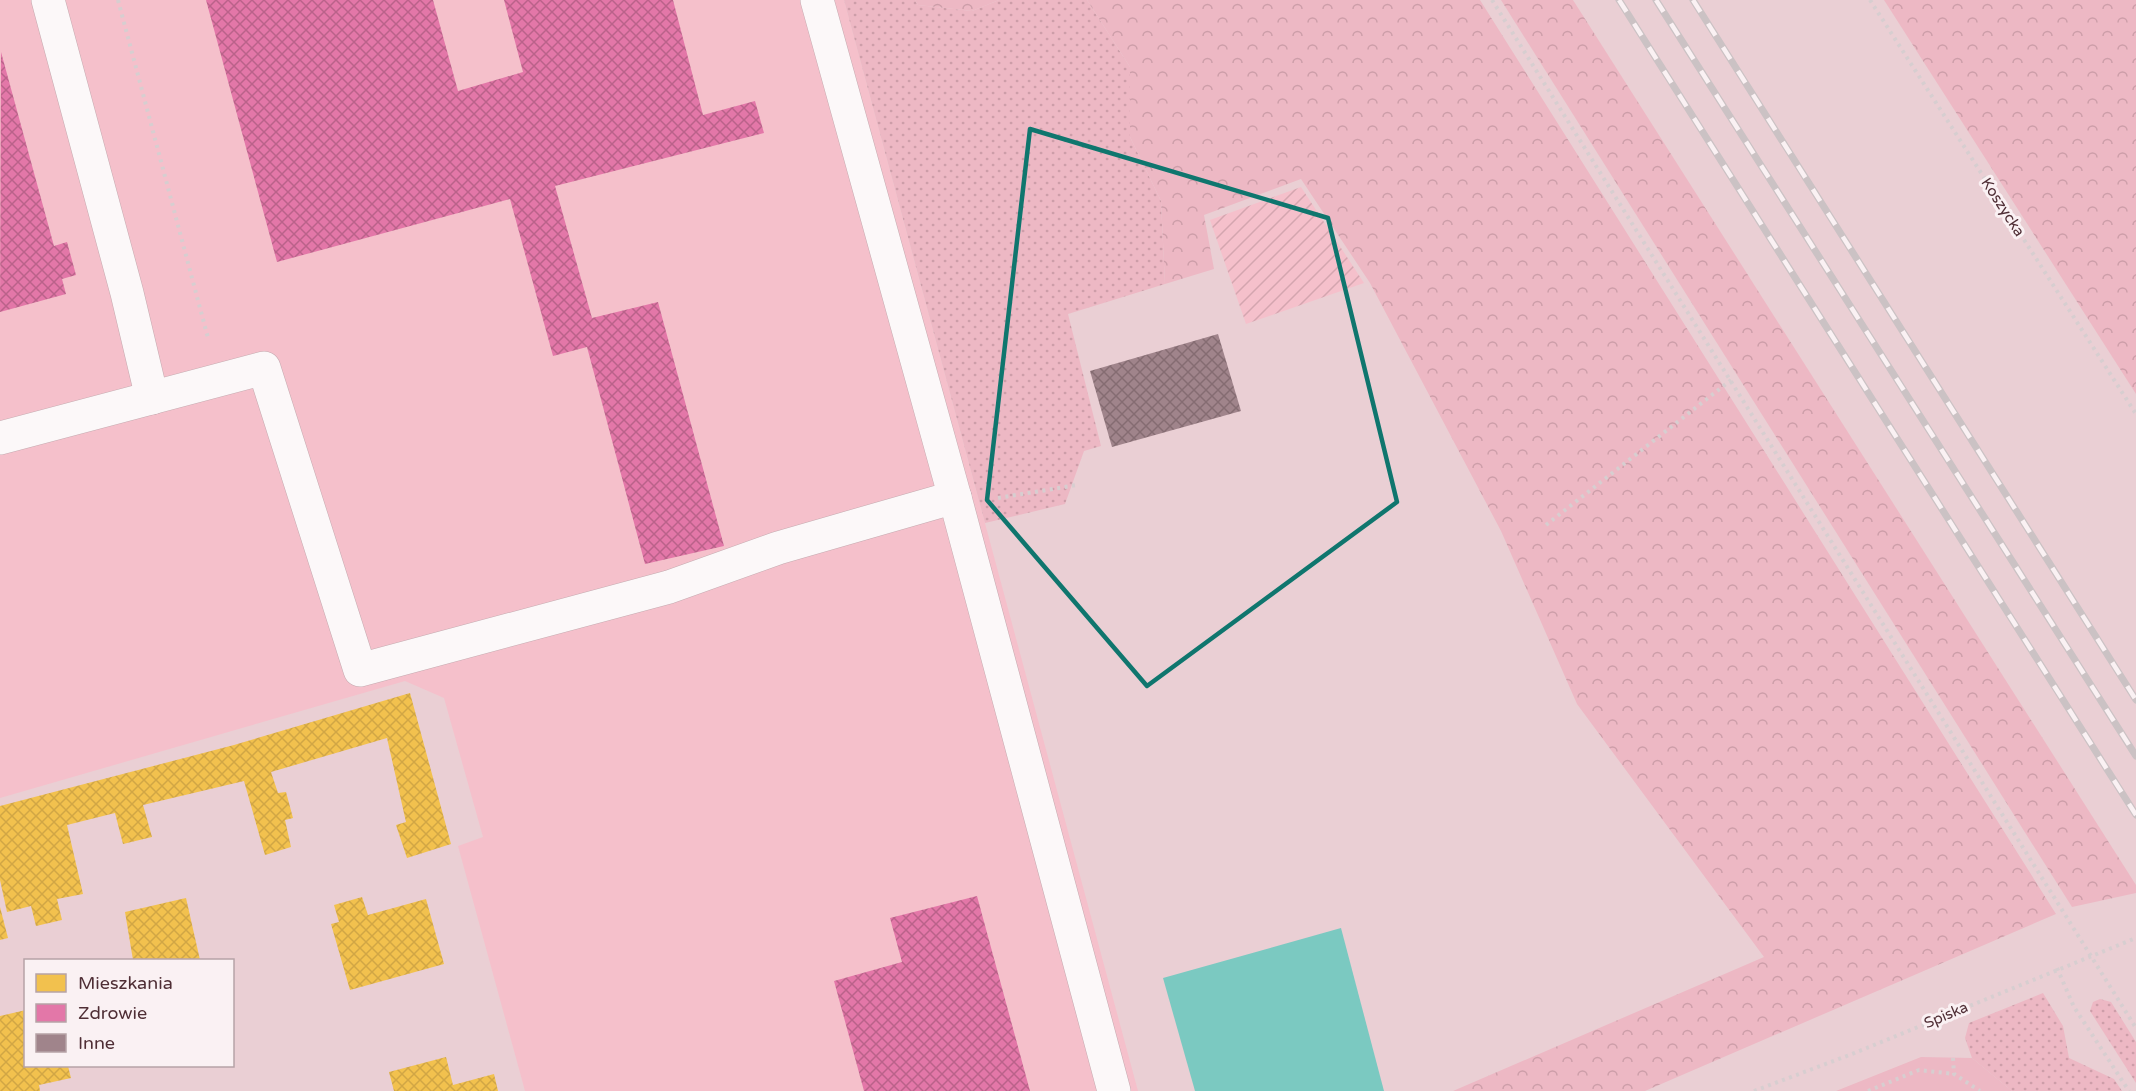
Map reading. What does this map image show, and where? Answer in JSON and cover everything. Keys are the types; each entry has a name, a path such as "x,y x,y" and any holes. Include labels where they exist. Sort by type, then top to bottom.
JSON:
{"lane":[{"path":"48,0 127,293 152,398"},
{"path":"817,0 956,501 1114,1091"},
{"path":"0,438 264,368 360,670 669,587 778,548 956,501"}],"path":[{"path":"118,0 219,380"},
{"path":"1492,0 2136,1028"},
{"name":"Koszycka","path":"1870,0 2136,414"},
{"path":"1546,525 1731,380"},
{"path":"956,501 1077,485"},
{"name":"Spiska","path":"1754,1091 1852,1054 2057,968 2092,957 2136,938"},
{"path":"2057,968 2074,1007 2129,1091"},
{"path":"1953,1058 1954,1074"},
{"path":"1868,1091 1919,1070 1954,1074 1980,1091"}],"highlighted area":[{"path":"1030,129 1328,218 1397,502 1147,686 987,500"}],"shaded area":[{"path":"0,0 844,0 1138,1091 525,1091 458,846 483,837 444,698 405,681 0,798"},
{"path":"1301,187 1364,283 1246,324 1210,220"}],"green space":[{"path":"844,0 915,0 918,5 972,11 999,0 1087,0 1130,67 1130,137 1161,201 1165,284 1068,314 1101,446 1084,451 1065,504 985,523"},
{"path":"915,0 999,0 972,11 918,5"},
{"path":"1087,0 1480,0 2056,914 1645,1091 1453,1091 1764,957 1577,704 1501,531 1370,283 1301,179 1204,215 1214,269 1165,284 1161,201 1130,137 1130,67"},
{"path":"1501,0 1573,0 2136,885 2136,893 2072,907"},
{"path":"1884,0 2136,0 2136,394"},
{"path":"2043,993 2063,1026 2069,1058 2114,1079 2122,1091 2012,1091 1972,1058 1965,1038 1969,1023"},
{"path":"2100,999 2111,1002 2136,1042 2136,1083 2090,1011 2093,1002"},
{"path":"1921,1057 1972,1058 2012,1091 1836,1091"}],"water":[{"path":"1341,928 1384,1091 1195,1091 1163,978"}],"building: Mieszkania":[{"path":"410,693 451,844 407,858 396,825 406,822 387,738 271,772 278,793 286,792 293,818 285,820 291,847 265,855 244,781 143,805 152,837 123,844 115,813 67,825 83,894 57,899 62,920 36,926 31,906 7,912 0,880 0,806 234,745"},
{"path":"362,897 368,915 426,899 444,964 350,990 331,924 339,922 334,905"},
{"path":"186,898 200,959 133,959 125,912"},
{"path":"0,907 8,938 0,940"},
{"path":"24,1010 24,1067 68,1067 71,1078 39,1085 40,1091 0,1091 0,1016"},
{"path":"446,1057 453,1085 494,1074 498,1091 394,1091 389,1072"}],"building: Zdrowie":[{"path":"206,0 433,0 458,91 523,72 504,0 673,0 703,115 755,101 764,133 555,186 592,318 658,302 724,546 645,564 587,347 553,356 510,199 277,262"},
{"path":"1,52 54,246 67,242 76,275 62,279 66,294 0,312"},
{"path":"977,896 1030,1091 864,1091 834,981 902,962 890,918"}],"building: Inne":[{"path":"1218,334 1241,411 1112,447 1090,371"}],"railway":[{"path":"1619,0 2136,815"},
{"path":"1656,0 2136,756"},
{"path":"1693,0 2136,700"}]}
